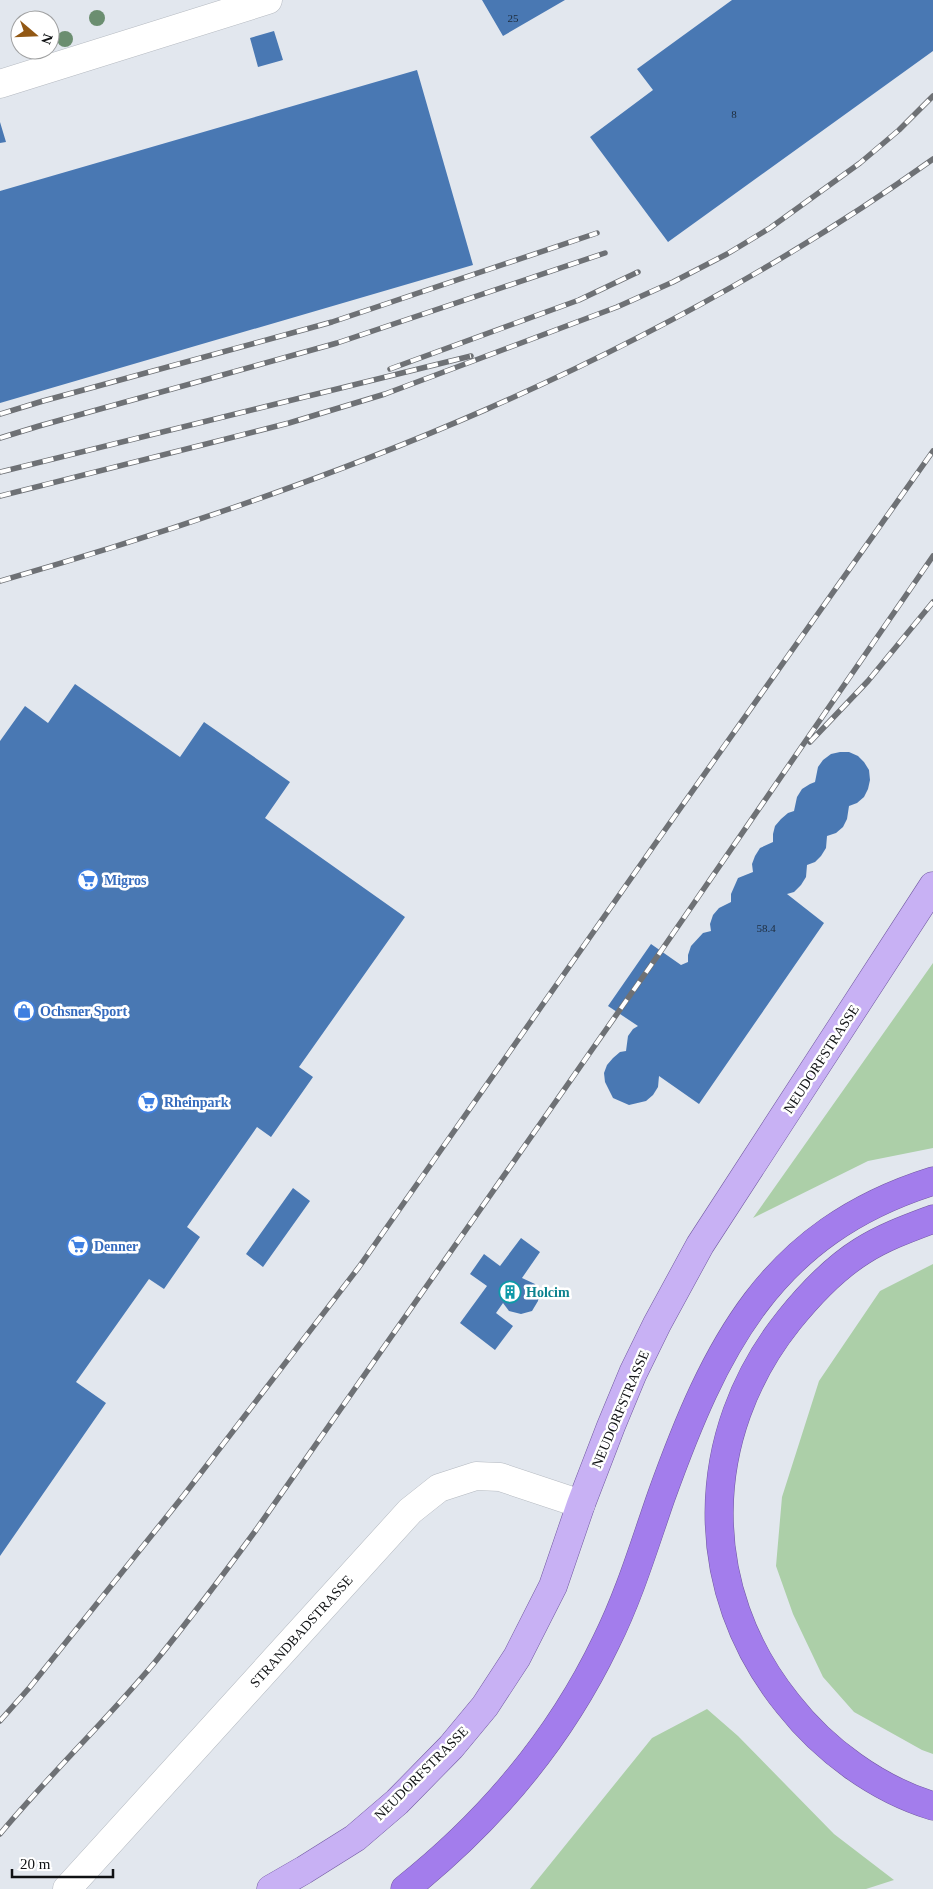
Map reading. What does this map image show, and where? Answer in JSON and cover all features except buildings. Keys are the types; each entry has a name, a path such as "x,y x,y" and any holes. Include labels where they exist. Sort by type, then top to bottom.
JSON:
{"highway":[{"path":"405,1889 457,1845 502,1798 525,1771 559,1724 590,1673 622,1607 680,1445 703,1392 727,1344 753,1304 804,1249 823,1235 864,1209 890,1196 933,1182"},
{"path":"933,1219 891,1235 862,1250 824,1281 807,1298 783,1328 761,1359 741,1401 724,1454 718,1503 721,1549 726,1576 738,1619 754,1653 780,1694 814,1733 846,1760 882,1783 933,1806"}],"main road":[{"name":"NEUDORFSTRASSE","path":"271,1889 355,1838 397,1802 451,1747 474,1720 517,1657 553,1586 581,1504 633,1373 657,1324 700,1245 933,886"}],"street":[{"path":"0,84 265,0"},
{"name":"STRANDBADSTRASSE","path":"67,1889 410,1511 438,1488 476,1476 500,1477 581,1504"}],"green space":[{"path":"933,963 933,1148 868,1161 753,1218"},
{"path":"933,1264 933,1754 922,1750 854,1712 823,1677 793,1614 776,1566 782,1497 819,1381 880,1291"},
{"path":"707,1709 738,1736 834,1834 894,1880 866,1889 530,1889 652,1738"}],"railway":[{"path":"0,496 289,423 385,394 617,307 673,282 727,254 770,228 860,163 899,130 933,96"},
{"path":"0,581 124,544 246,503 366,459 484,410 601,356 714,297 825,231 933,159"},
{"path":"0,414 332,322 597,233"},
{"path":"0,438 337,343 605,253"},
{"path":"390,369 579,300 638,272"},
{"path":"0,472 471,356"},
{"path":"0,1721 30,1687 184,1495 359,1267 933,451"},
{"path":"0,1834 155,1662 256,1530 661,951 933,556"},
{"path":"810,742 868,681 933,602"}],"place":[{"name":"Migros","path":"88,880"},
{"name":"Ochsner Sport","path":"24,1011"},
{"name":"Rheinpark","path":"148,1102"},
{"name":"Denner","path":"78,1246"},
{"name":"Holcim","path":"510,1292"}]}
